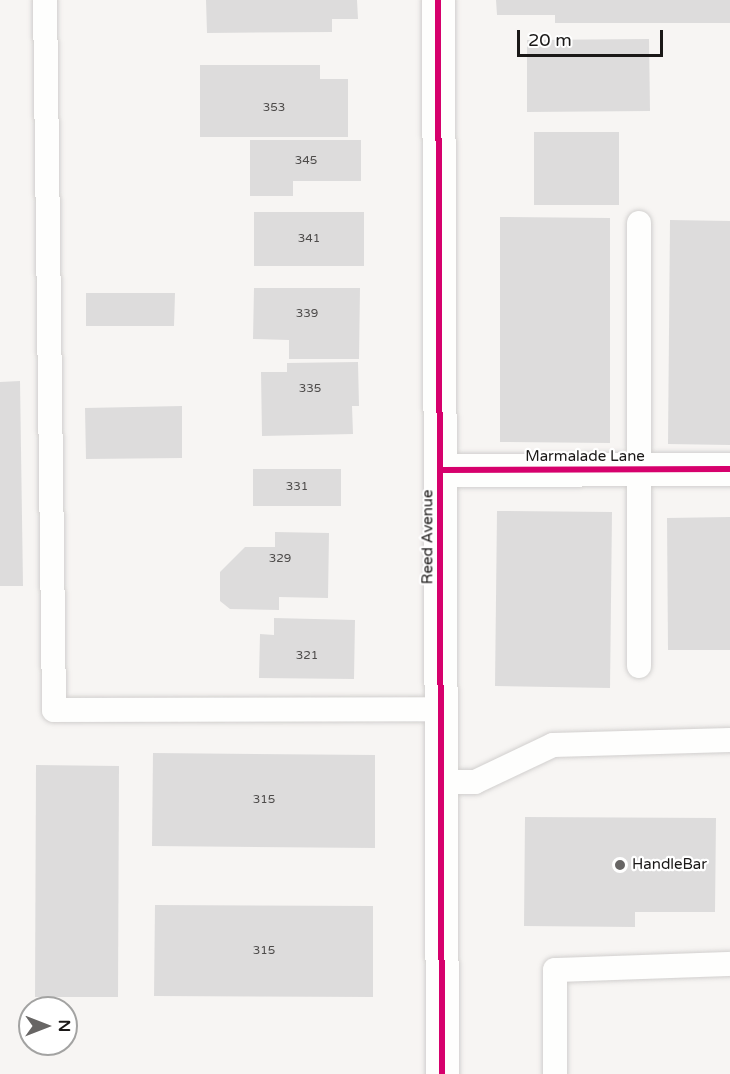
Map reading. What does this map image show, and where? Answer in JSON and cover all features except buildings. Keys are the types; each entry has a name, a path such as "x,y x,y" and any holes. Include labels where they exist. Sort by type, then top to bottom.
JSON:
{"street":[{"name":"Reed Avenue","path":"438,0 442,1074"},
{"name":"Marmalade Lane","path":"440,470 730,469"}],"lane":[{"path":"45,0 54,710 441,709"},
{"path":"639,223 639,666"},
{"path":"441,782 475,782 553,745 730,740"},
{"path":"555,1074 555,970 730,964"}],"cycle path":[{"path":"438,0 442,1074"},
{"path":"440,470 730,469"}],"place":[{"name":"HandleBar","path":"620,865"}]}
